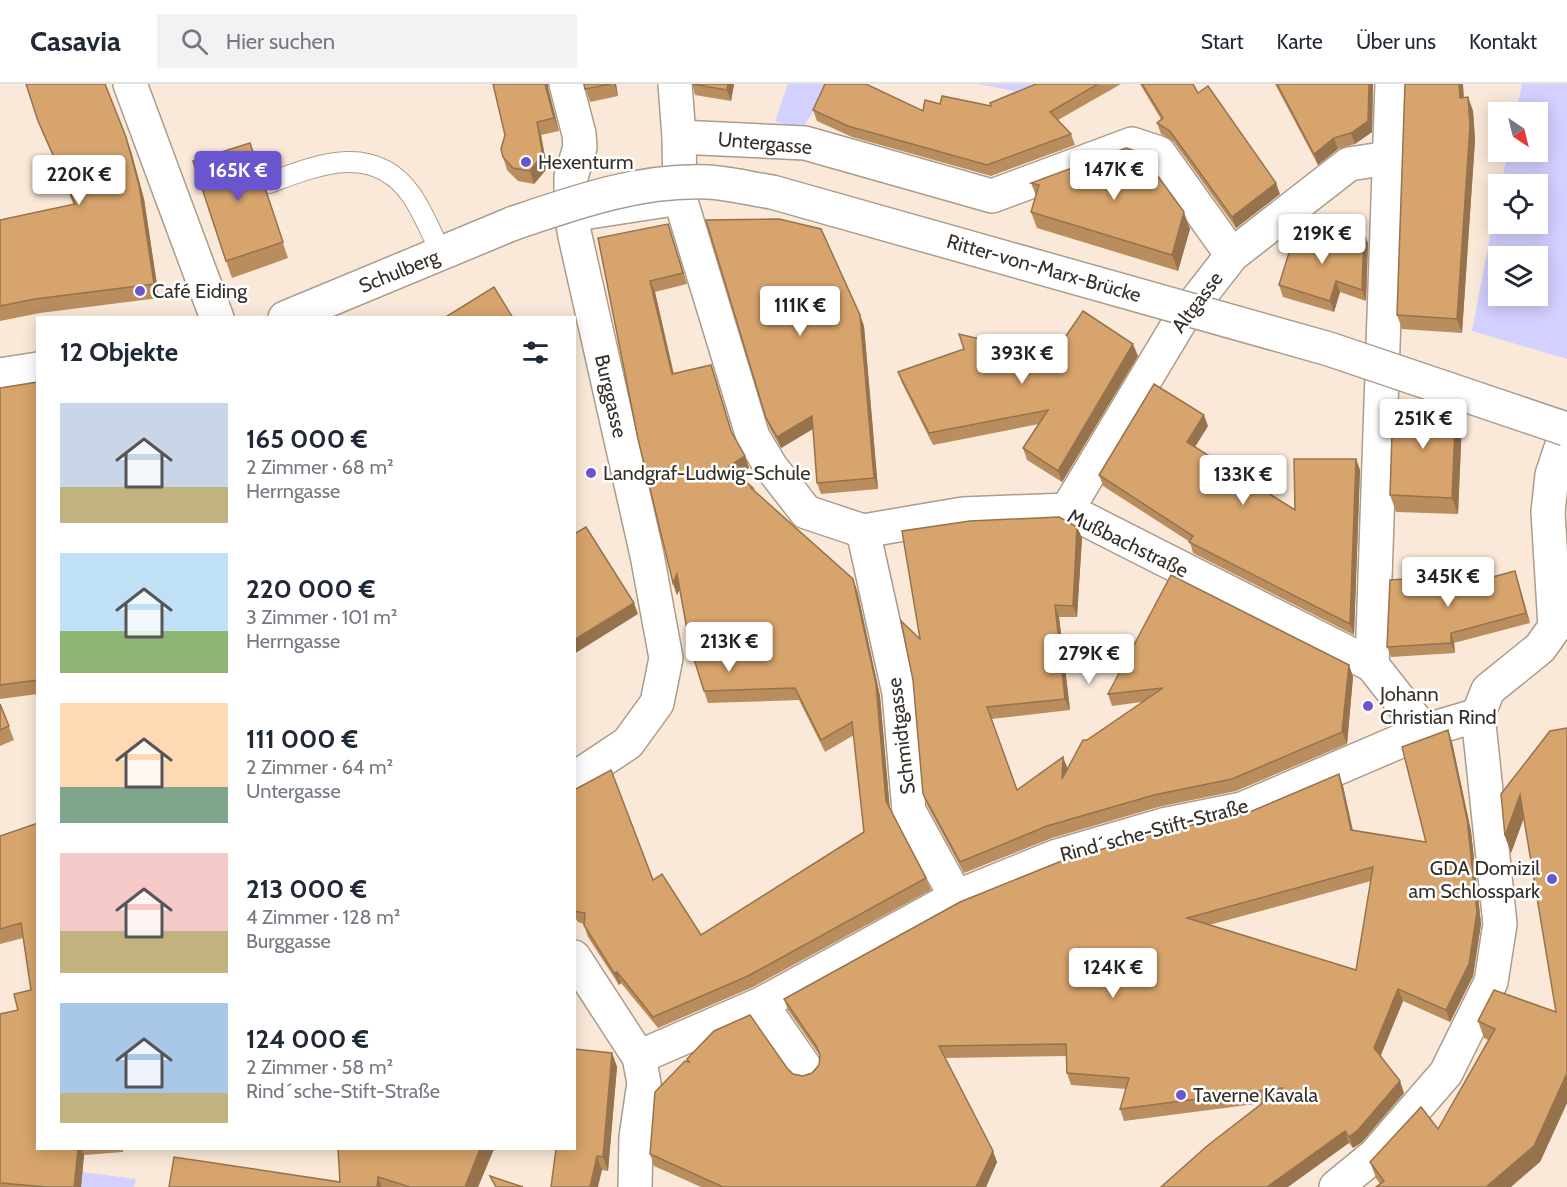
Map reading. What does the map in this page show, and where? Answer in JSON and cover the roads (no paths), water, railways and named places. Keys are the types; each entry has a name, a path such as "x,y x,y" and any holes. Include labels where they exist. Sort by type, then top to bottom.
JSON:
{"street":[{"path":"130,84 216,316"},
{"name":"Burggasse","path":"566,84 579,134 580,147 572,177 572,214 647,555 666,658 657,703 628,743 576,778"},
{"path":"572,214 680,198 675,84"},
{"path":"1372,665 1392,84"},
{"name":"Untergasse","path":"679,137 805,143 992,196 1132,144 1160,153 1232,255"},
{"name":"Altgasse","path":"1067,510 1179,323 1232,255 1349,164 1389,159"},
{"name":"Ritter-von-Marx-Brücke","path":"513,223 585,199 644,186 707,182 772,192 1329,350 1567,430"},
{"name":"Mußbachstraße","path":"680,198 753,437 791,495 806,512 863,531 963,514 1067,510 1372,665 1424,731"},
{"name":"Schulberg","path":"290,316 513,223"},
{"path":"0,375 36,369"},
{"path":"1336,1187 1375,1155 1446,1073 1491,982 1500,924 1479,715 1488,690 1540,648 1555,627 1548,512 1552,475 1567,430"},
{"name":"Schmidtgasse","path":"863,531 899,693 909,811 956,897"},
{"name":"Rind´sche-Stift-Straße","path":"639,1057 761,1004 956,897 1057,856 1163,825 1242,809 1424,731 1479,715"},
{"path":"576,960 639,1057 644,1083 636,1137 635,1187"},
{"path":"761,1004 806,1069"}],"lane":[{"path":"269,183 330,164 361,160 385,170 411,196 442,254"}],"place":[{"name":"Hexenturm","path":"526,162"},
{"name":"Café Eiding","path":"140,291"},
{"name":"Landgraf-Ludwig-Schule","path":"591,473"},
{"name":"Johann Christian Rind","path":"1368,706"},
{"name":"GDA Domizil am Schlosspark","path":"1552,879"},
{"name":"Taverne Kavala","path":"1181,1095"}]}
